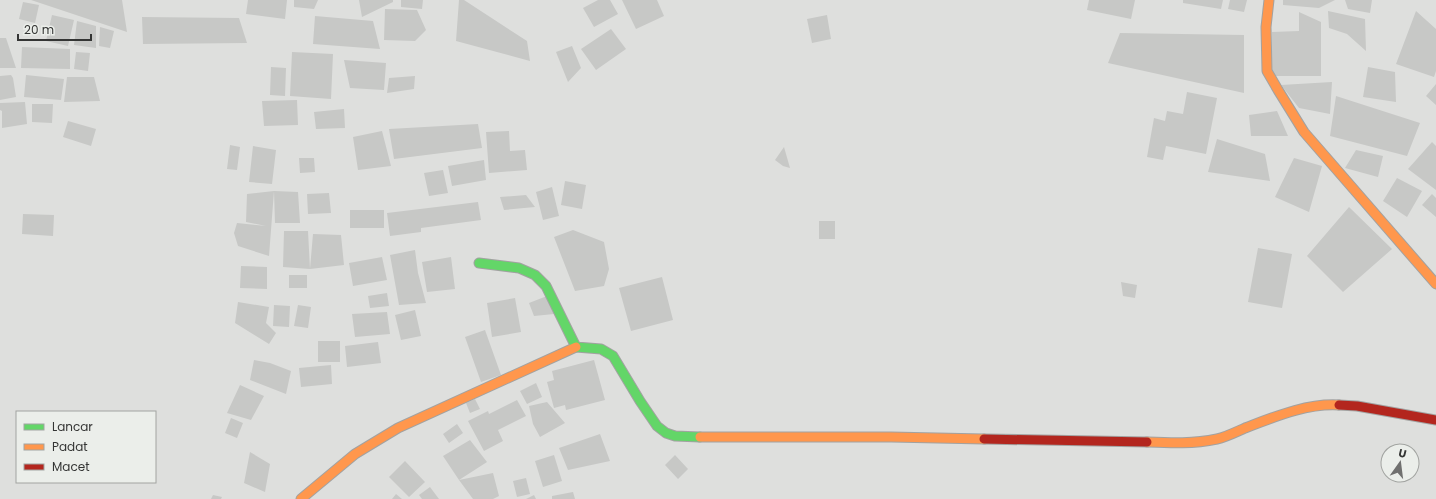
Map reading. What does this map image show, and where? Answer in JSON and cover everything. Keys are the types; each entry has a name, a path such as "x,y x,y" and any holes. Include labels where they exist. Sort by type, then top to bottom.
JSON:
{"street":[{"path":"1269,0 1266,27 1267,71 1278,90 1304,132 1436,284"},
{"path":"479,263 519,268 535,275 546,286 576,347"},
{"path":"301,499 355,454 398,428 576,347 591,346 608,352 616,361 657,426 666,433 675,436 715,438 899,437 1188,444 1218,439 1272,418 1327,404 1357,406 1436,420"}],"building":[{"path":"31,0 122,0 127,32"},
{"path":"248,0 287,0 285,19 246,14"},
{"path":"294,0 318,0 314,9 294,7"},
{"path":"359,0 393,0 393,2 362,17"},
{"path":"401,0 423,0 422,9 401,7"},
{"path":"459,0 464,0 527,41 530,61 456,41"},
{"path":"598,0 610,0 618,14 594,27 583,8"},
{"path":"622,0 657,0 664,16 636,29"},
{"path":"1089,0 1135,0 1131,19 1087,10"},
{"path":"1183,0 1223,0 1221,9 1183,3"},
{"path":"1230,0 1247,0 1244,12 1228,9"},
{"path":"1283,0 1335,0 1319,8 1283,5"},
{"path":"1345,0 1372,0 1370,13 1348,9"},
{"path":"23,2 39,5 35,23 19,19"},
{"path":"385,9 417,10 426,30 415,41 384,40"},
{"path":"1328,11 1365,19 1366,51 1347,34 1329,28"},
{"path":"1416,11 1436,29 1436,71 1434,77 1396,64"},
{"path":"1299,12 1321,22 1321,76 1272,76 1272,32 1299,31"},
{"path":"52,15 74,20 68,46 46,41"},
{"path":"827,15 831,39 812,43 807,19"},
{"path":"315,16 373,21 380,49 313,44"},
{"path":"142,17 239,18 247,43 143,44"},
{"path":"77,21 96,26 96,48 74,45"},
{"path":"100,27 114,31 110,48 99,46"},
{"path":"611,29 626,49 596,70 581,49"},
{"path":"1120,33 1244,35 1244,93 1108,63"},
{"path":"0,38 6,38 16,68 0,68"},
{"path":"572,46 581,68 568,82 556,52"},
{"path":"22,47 70,49 70,69 21,68"},
{"path":"76,52 90,53 88,71 74,69"},
{"path":"292,52 333,54 331,99 290,96"},
{"path":"344,60 386,63 384,90 350,88"},
{"path":"271,67 286,68 285,96 270,95"},
{"path":"1368,67 1395,72 1396,102 1363,97"},
{"path":"11,75 13,78 16,97 0,100 0,76"},
{"path":"26,75 64,79 61,100 24,97"},
{"path":"415,76 414,89 387,93 389,78"},
{"path":"67,77 94,77 100,101 64,102"},
{"path":"1332,82 1330,114 1299,108 1281,85"},
{"path":"1436,84 1436,105 1426,96"},
{"path":"1187,92 1217,98 1206,154 1166,146 1163,160 1147,157 1154,118 1165,121 1167,111 1183,114"},
{"path":"1336,96 1420,123 1407,156 1330,136"},
{"path":"297,100 298,125 264,126 262,101"},
{"path":"25,102 27,124 2,128 2,111 0,110 0,103"},
{"path":"32,104 53,104 52,123 32,122"},
{"path":"344,109 345,128 316,129 314,112"},
{"path":"1277,111 1288,136 1251,136 1249,115"},
{"path":"68,121 96,129 91,146 63,137"},
{"path":"478,124 482,148 394,159 389,129"},
{"path":"382,131 391,166 358,170 353,137"},
{"path":"509,131 510,151 525,150 527,170 489,173 486,132"},
{"path":"1217,139 1265,154 1270,181 1208,172"},
{"path":"1432,142 1436,146 1436,190 1408,169"},
{"path":"230,145 240,147 237,170 227,169"},
{"path":"253,146 276,150 272,184 249,182"},
{"path":"784,147 790,168 783,166 775,160"},
{"path":"1356,150 1383,156 1378,177 1345,168"},
{"path":"299,158 314,158 315,172 300,173"},
{"path":"1294,158 1322,166 1309,212 1275,197"},
{"path":"484,160 486,180 452,186 448,166"},
{"path":"443,170 448,193 429,196 424,173"},
{"path":"1397,178 1422,191 1407,217 1383,201"},
{"path":"565,181 586,185 582,209 561,205"},
{"path":"552,187 559,216 543,220 536,192"},
{"path":"274,191 298,192 300,223 275,223"},
{"path":"274,191 269,256 238,246 234,233 237,223 266,226 246,222 247,194"},
{"path":"329,193 331,213 308,214 307,194"},
{"path":"1432,194 1436,198 1436,217 1422,205"},
{"path":"526,195 535,207 504,210 500,197"},
{"path":"478,202 481,220 421,228 421,232 390,236 387,213"},
{"path":"1349,207 1392,249 1343,292 1307,256"},
{"path":"350,210 384,210 384,228 350,228"},
{"path":"23,214 54,215 53,236 22,234"},
{"path":"819,221 835,221 835,239 819,239"},
{"path":"573,230 604,242 609,269 604,286 575,291 554,237"},
{"path":"284,231 308,231 310,269 283,267"},
{"path":"313,234 341,235 344,265 310,269"},
{"path":"1258,248 1292,254 1282,308 1248,302"},
{"path":"415,250 418,273 426,303 399,305 390,255"},
{"path":"382,257 387,280 353,286 349,263"},
{"path":"451,257 455,289 427,292 422,262"},
{"path":"241,266 267,267 267,289 240,288"},
{"path":"289,275 307,275 307,288 289,288"},
{"path":"662,277 673,320 631,331 619,288"},
{"path":"1121,282 1137,285 1135,298 1123,296"},
{"path":"387,293 389,306 370,308 368,296"},
{"path":"547,296 554,314 534,316 529,303"},
{"path":"515,298 521,332 492,337 487,303"},
{"path":"238,302 269,307 266,323 276,333 269,344 235,323"},
{"path":"274,305 290,306 289,327 273,326"},
{"path":"298,305 311,307 308,328 294,326"},
{"path":"415,310 421,336 401,340 395,315"},
{"path":"387,312 390,334 355,337 352,314"},
{"path":"485,330 501,375 481,382 465,337"},
{"path":"318,341 340,341 340,362 318,362"},
{"path":"378,342 381,363 347,367 345,346"},
{"path":"254,360 270,363 291,371 286,394 250,380"},
{"path":"594,360 605,400 566,410 565,405 554,408 547,382 554,380 552,371"},
{"path":"331,365 332,384 301,387 299,368"},
{"path":"536,383 542,397 527,404 520,391"},
{"path":"240,385 264,396 251,420 227,413"},
{"path":"475,399 480,409 470,413 466,403"},
{"path":"517,400 526,416 498,430 503,441 484,451 468,421 488,411 489,414"},
{"path":"547,402 565,423 540,437 533,424 529,406"},
{"path":"231,418 243,423 237,438 225,433"},
{"path":"457,424 463,433 449,443 443,434"},
{"path":"600,434 610,461 568,470 559,448"},
{"path":"470,440 487,462 459,480 443,456"},
{"path":"250,452 270,464 265,492 244,483"},
{"path":"554,455 562,481 543,487 535,461"},
{"path":"675,455 688,469 678,479 665,465"},
{"path":"405,461 425,482 409,497 389,477"},
{"path":"493,473 499,496 493,499 473,499 459,480"},
{"path":"526,478 530,494 517,497 513,481"},
{"path":"430,487 439,499 422,499 419,495"},
{"path":"573,492 575,499 552,499 552,496"},
{"path":"396,494 402,499 392,499"},
{"path":"213,495 222,497 221,499 211,499"},
{"path":"534,495 536,499 526,499"}],"traffic: fast":[{"path":"479,263 519,268 535,275 546,286 576,347 601,349 613,356 657,426 666,433 675,436 700,437"}],"traffic: slow":[{"path":"1269,0 1266,27 1267,71 1278,90 1304,132 1436,284"},
{"path":"301,499 355,454 398,428 576,347"},
{"path":"1147,442 1173,443 1208,441 1227,436 1267,419 1303,408 1339,405"},
{"path":"700,437 891,437 984,439"}],"traffic: jam":[{"path":"1339,405 1357,406 1436,420"},
{"path":"984,439 1147,442"}]}
